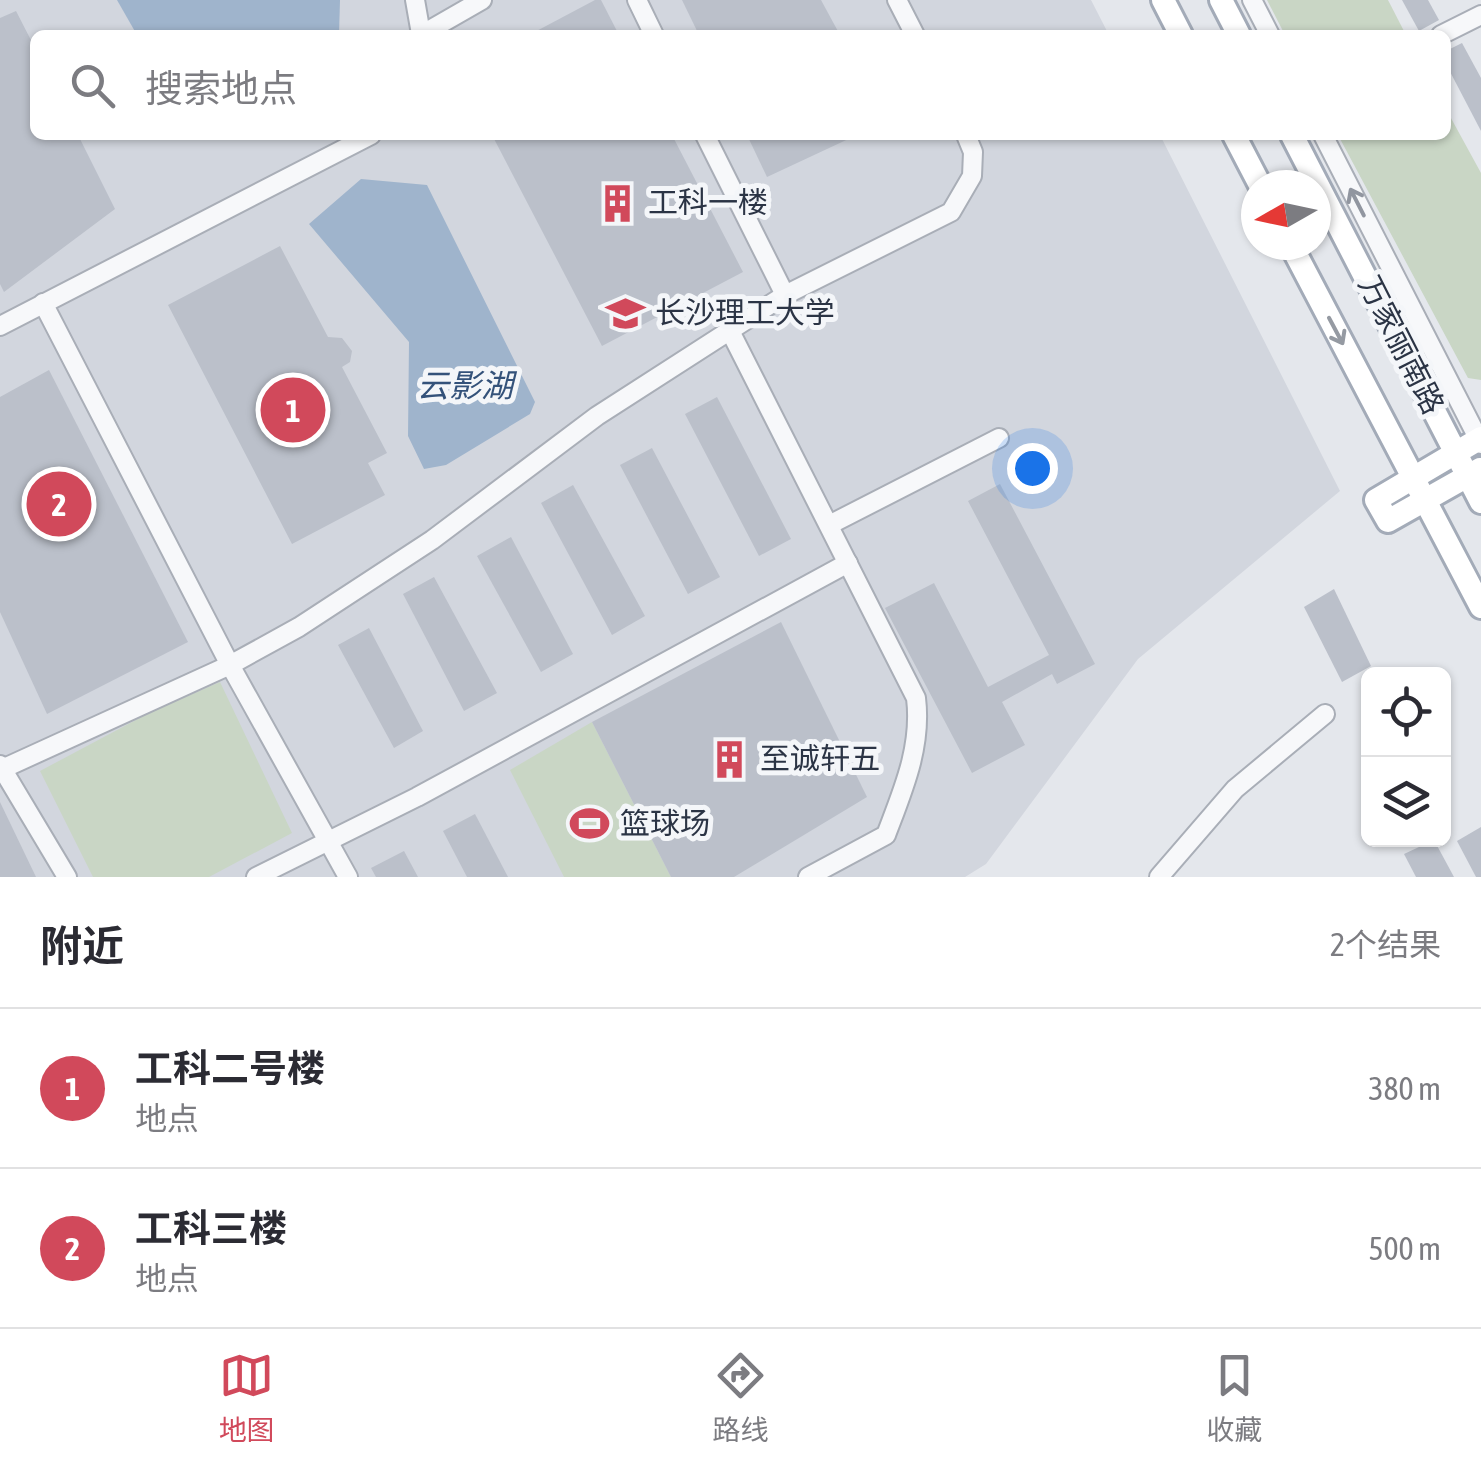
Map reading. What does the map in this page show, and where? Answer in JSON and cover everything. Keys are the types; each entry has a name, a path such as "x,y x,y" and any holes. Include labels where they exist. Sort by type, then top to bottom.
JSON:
{"main road":[{"path":"1163,0 1178,30"},
{"path":"1221,0 1237,30"},
{"path":"1237,140 1252,170"},
{"name":"万家丽南路","path":"1295,140 1456,454 1474,472 1481,502"},
{"name":"万家丽南路","path":"1299,260 1481,607"},
{"path":"1474,472 1388,520 1376,500 1480,441"}],"street":[{"path":"415,0 420,30"},
{"path":"428,30 482,0"},
{"path":"637,0 652,30"},
{"path":"897,0 912,30"},
{"path":"1252,0 1267,30"},
{"path":"1450,30 1481,15"},
{"path":"0,326 361,140"},
{"path":"707,140 785,295"},
{"path":"67,877 1,767 230,665 299,627 432,540 597,416 785,295 951,212 972,176 973,152 968,140"},
{"name":"万家丽南路","path":"1325,140 1480,441"},
{"path":"43,303 230,665 348,877"},
{"path":"731,333 916,698 920,728 886,835 808,877"},
{"path":"829,525 999,438"},
{"path":"256,877 331,842 848,563"},
{"path":"1159,877 1234,789 1325,714"}],"shaded area":[{"name":"长沙理工大学","path":"0,0 1091,0 1106,30 30,30 30,140 1163,140 1340,491 1138,659 986,864 965,877 0,877"}],"green space":[{"path":"1267,0 1388,0 1403,30 1282,30"},
{"path":"1451,118 1481,173 1481,380 1468,378 1341,140 1451,140"},
{"path":"220,682 292,833 209,877 93,877 40,771 149,713"},
{"name":"篮球场","path":"592,722 671,877 564,877 510,770"}],"water":[{"path":"117,0 340,0 339,30 134,30"},
{"name":"云影湖","path":"361,179 427,185 535,402 530,414 446,465 424,469 408,436 409,342 309,224"}],"building":[{"path":"601,0 616,30 538,30"},
{"path":"682,0 821,0 837,30 697,30"},
{"path":"1402,0 1428,0 1439,20 1418,30"},
{"path":"16,11 30,38 30,140 80,140 115,209 4,292 0,284 0,18"},
{"path":"1462,43 1481,78 1481,131 1451,74 1451,48"},
{"name":"工科一楼","path":"495,140 675,140 743,272 602,346"},
{"path":"749,140 846,140 767,177"},
{"path":"280,246 328,337 342,338 352,351 350,362 342,367 387,453 368,463 385,495 292,544 168,305"},
{"path":"49,370 188,642 47,714 0,612 0,397"},
{"path":"717,397 791,539 759,556 685,414"},
{"path":"652,448 720,577 688,594 620,465"},
{"path":"1000,484 1095,664 1057,684 1052,674 1002,702 1025,745 972,773 885,608 934,583 988,687 1049,655 968,501"},
{"path":"573,485 645,616 612,635 541,503"},
{"path":"511,537 573,654 541,672 477,556"},
{"path":"434,577 497,693 464,711 403,594"},
{"path":"1334,589 1371,666 1361,667 1361,672 1342,682 1304,607"},
{"name":"至诚轩五","path":"781,622 867,797 734,877 671,877 592,722"},
{"path":"369,628 423,731 394,748 338,645"},
{"path":"0,802 36,877 0,877"},
{"path":"475,814 508,877 467,877 443,831"},
{"path":"1481,827 1481,877 1476,877 1457,841"},
{"path":"1419,847 1438,847 1454,877 1416,877 1404,854"},
{"path":"404,851 418,877 376,877 371,868"}],"place":[{"name":"工科一楼","path":"618,203"},
{"name":"长沙理工大学","path":"625,313"},
{"name":"工科二号楼","path":"293,410"},
{"name":"工科三楼","path":"59,504"},
{"name":"至诚轩五","path":"730,759"},
{"name":"篮球场","path":"590,824"}]}
